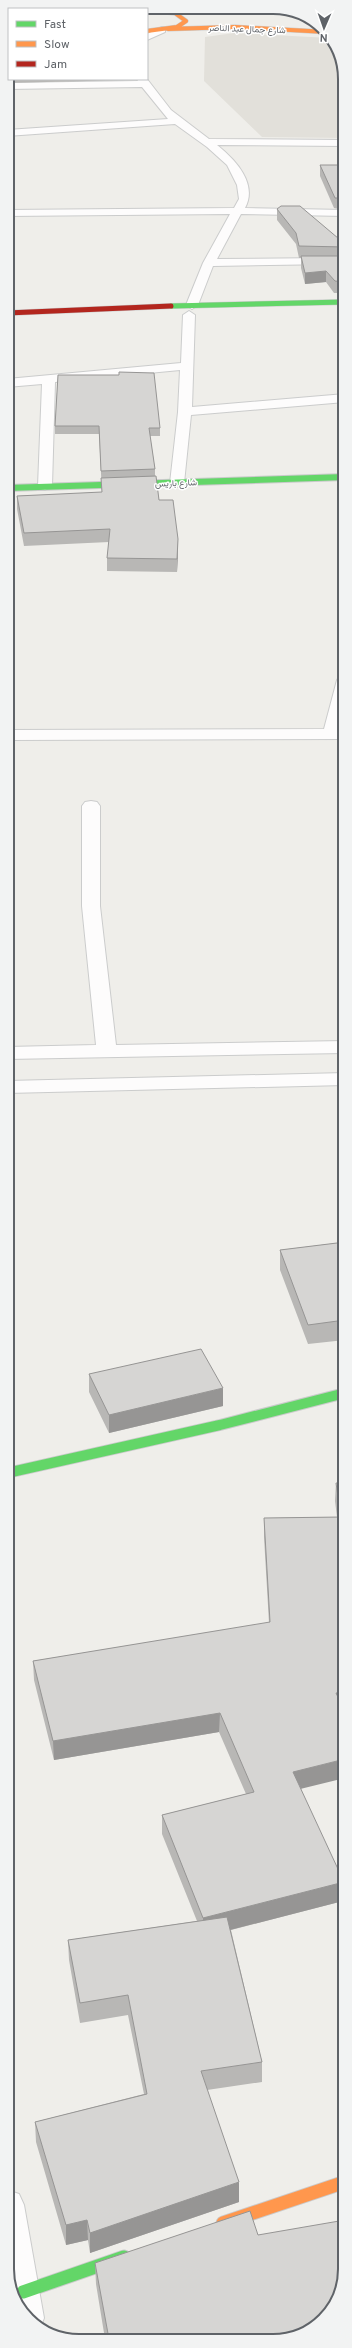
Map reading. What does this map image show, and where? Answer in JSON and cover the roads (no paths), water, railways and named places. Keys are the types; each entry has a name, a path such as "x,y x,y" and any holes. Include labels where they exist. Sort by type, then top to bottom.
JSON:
{"street":[{"name":"شارع جمال عبد الناصر","path":"174,14 228,22 304,25"},
{"path":"148,37 186,21 181,16"},
{"name":"شارع جمال عبد الناصر","path":"148,31 227,27 304,31"},
{"path":"14,86 143,81 153,96 177,121 207,142 241,176 244,187 244,199 209,263 190,310 185,412 177,483"},
{"path":"14,133 177,121"},
{"path":"207,142 338,143"},
{"path":"14,213 238,211 338,213"},
{"path":"209,263 338,262"},
{"path":"14,320 338,302"},
{"path":"14,314 190,310 338,310"},
{"path":"14,382 187,366"},
{"path":"45,486 48,378"},
{"path":"185,412 338,399"},
{"name":"شارع باريس","path":"14,488 338,477"},
{"path":"14,735 338,734"},
{"path":"91,806 91,906 107,1052"},
{"path":"14,1053 338,1047"},
{"path":"14,1087 338,1079"},
{"path":"14,1471 220,1425 338,1395"},
{"path":"210,2228 338,2184"},
{"path":"14,2244 25,2305"},
{"path":"25,2305 135,2253"}]}
